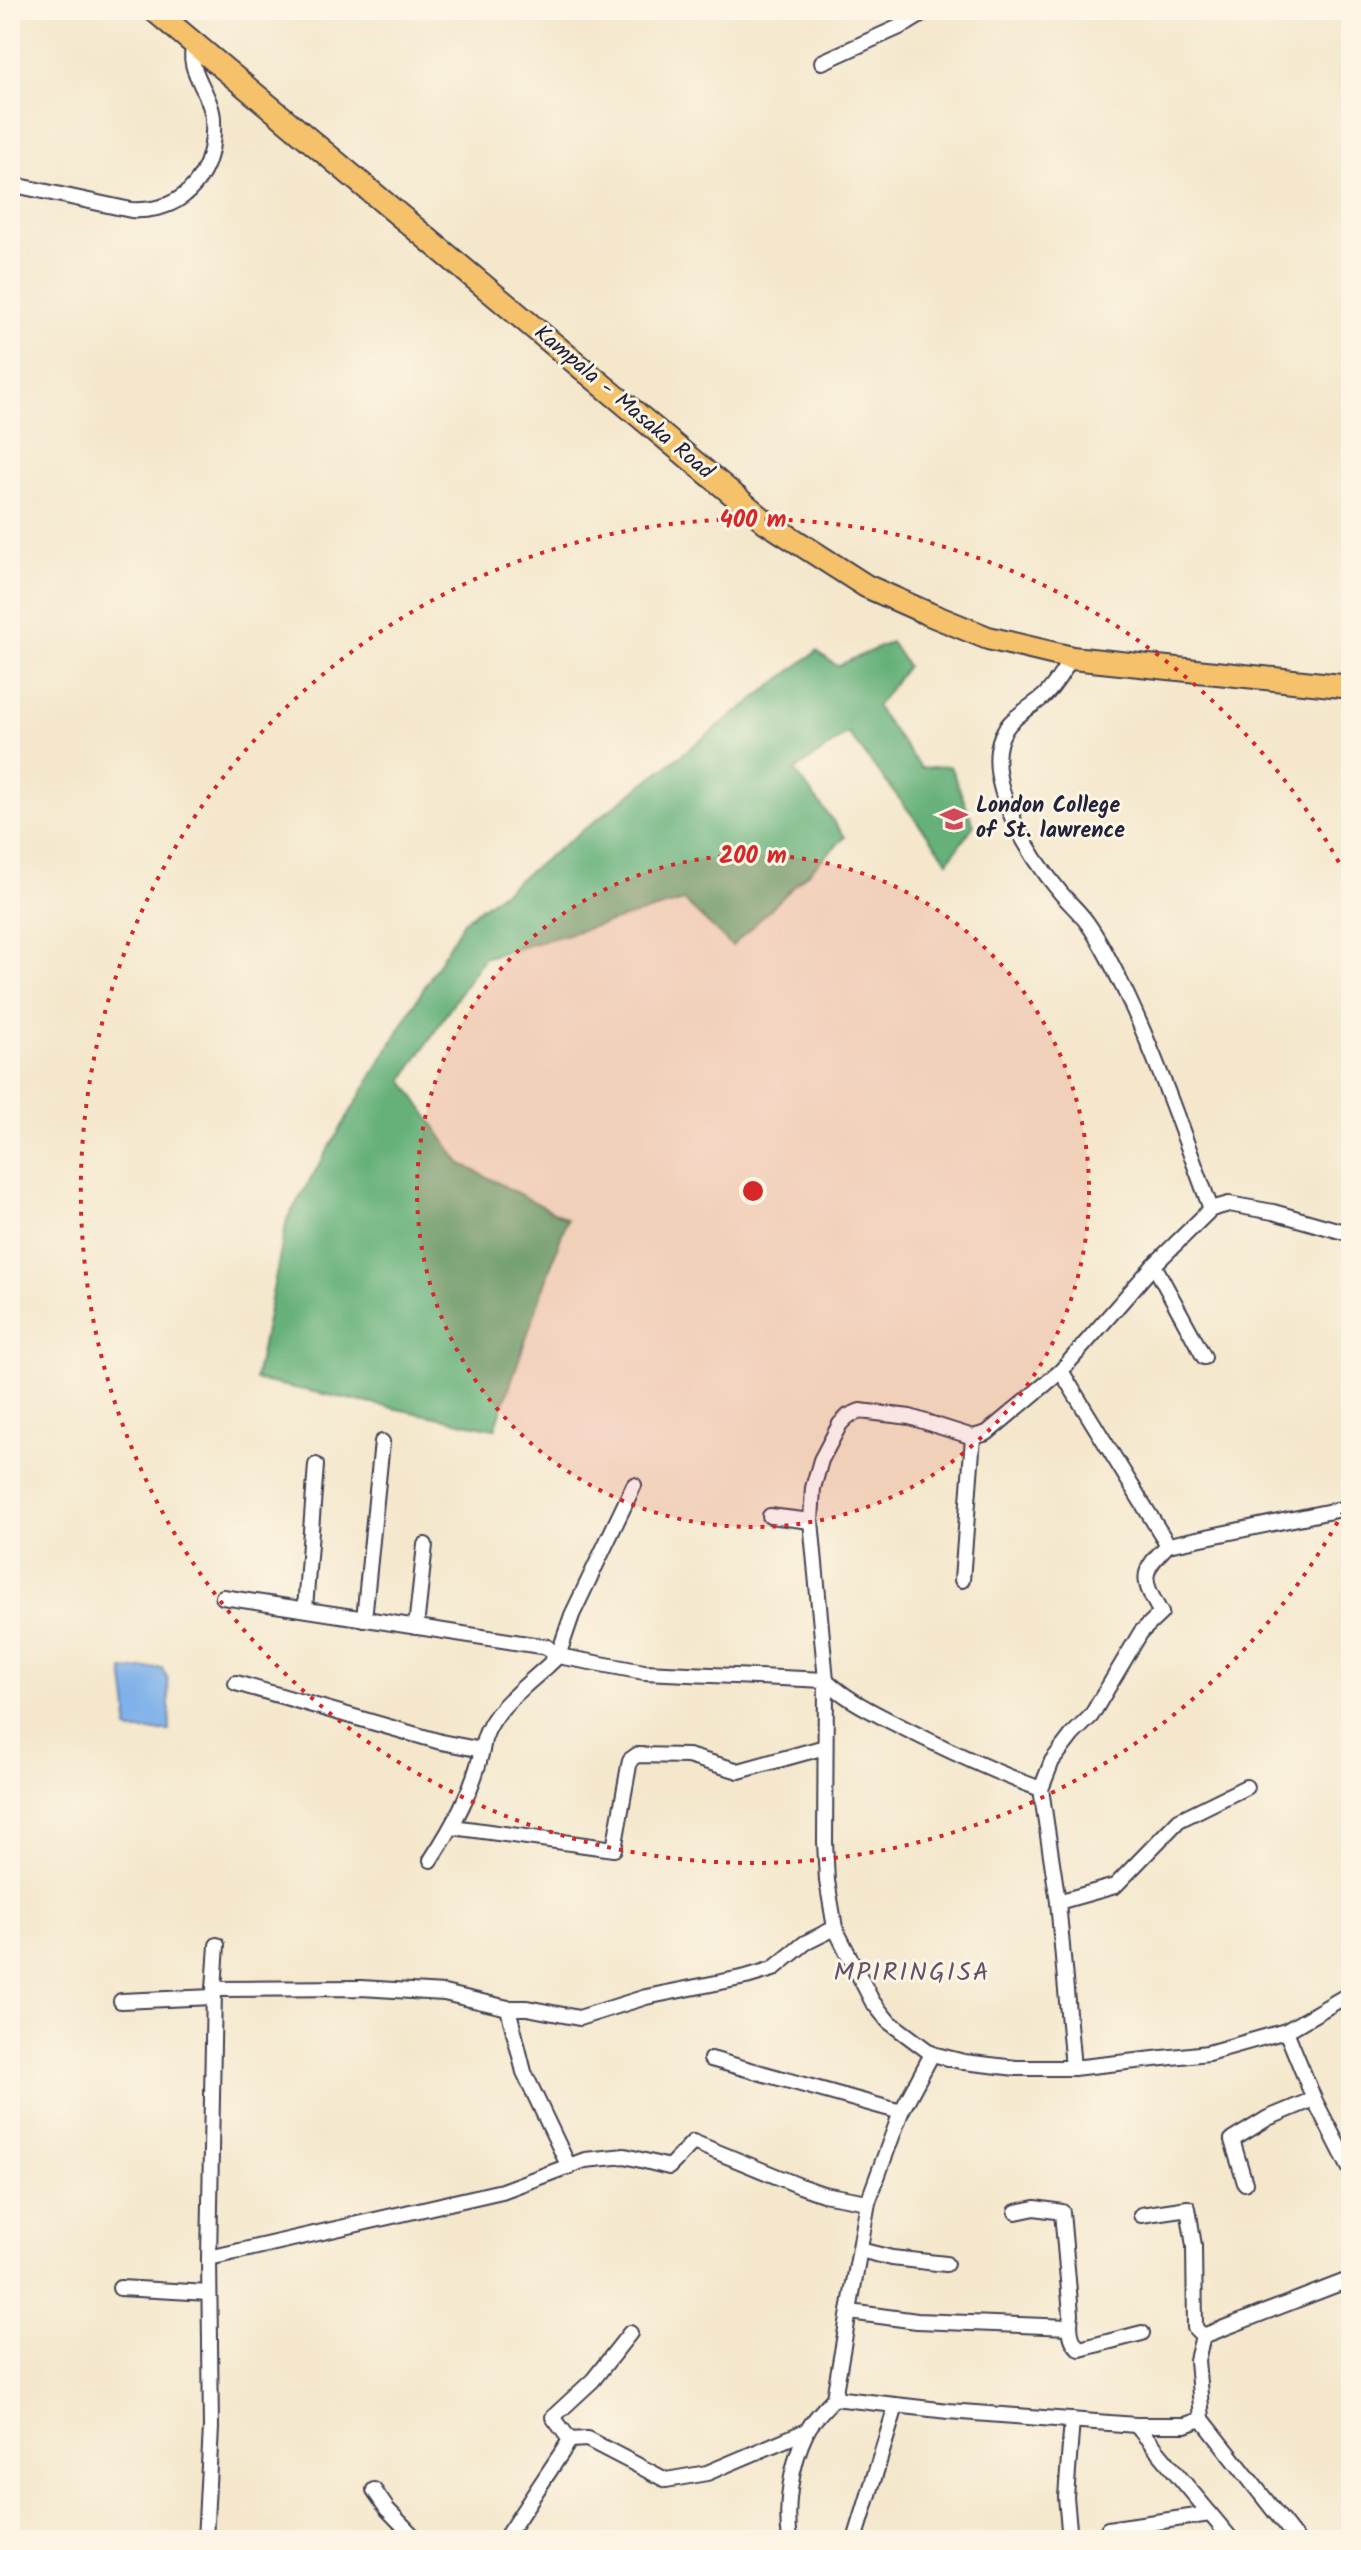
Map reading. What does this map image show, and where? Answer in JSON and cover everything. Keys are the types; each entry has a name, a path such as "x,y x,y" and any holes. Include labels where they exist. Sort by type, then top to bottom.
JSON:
{"main road":[{"name":"Kampala - Masaka Road","path":"155,10 766,522 866,586 988,638 1072,658 1351,687"}],"street":[{"path":"822,62 906,24 929,10"},
{"path":"10,184 131,210 165,207 182,198 204,171 214,118 208,95 191,61 190,53 195,45"},
{"path":"1072,658 1045,695 1018,714 1007,727 998,746 996,770 1024,841 1060,892 1086,920 1114,968 1145,1033 1211,1209"},
{"path":"1351,1234 1273,1212 1229,1204 1211,1209 1154,1265 1061,1371 987,1433 973,1437 910,1417 860,1411 848,1416 840,1424 821,1460 813,1488 811,1521 826,1680 827,1881 835,1928 872,2001 888,2021 932,2054 964,2062 1016,2068 1073,2068 1208,2053 1286,2031 1351,1993"},
{"path":"1154,1265 1204,1357"},
{"path":"1061,1371 1168,1545"},
{"path":"962,1580 973,1437"},
{"path":"364,1619 382,1442"},
{"path":"305,1609 316,1465"},
{"path":"431,1860 453,1827 478,1770 484,1735 509,1702 558,1656 572,1615 634,1485"},
{"path":"1073,2068 1058,1902 1041,1789 1052,1761 1091,1716 1141,1632 1161,1613 1147,1584 1150,1561 1168,1545 1351,1507"},
{"path":"770,1516 811,1521"},
{"path":"416,1627 425,1545"},
{"path":"223,1597 547,1647 558,1656 644,1672 826,1680 842,1696 920,1736 1007,1777 1041,1789"},
{"path":"236,1683 453,1745 482,1750"},
{"path":"453,1827 614,1849 630,1760 637,1755 688,1756 739,1771 825,1747"},
{"path":"1058,1902 1115,1886 1179,1820 1246,1787"},
{"path":"121,2001 214,1993 361,1988 444,1993 508,2008 527,2008 579,2018 646,1997 773,1969 805,1943 835,1928"},
{"path":"205,2540 211,2428 209,2258 217,1945"},
{"path":"508,2008 524,2072 569,2167"},
{"path":"1286,2031 1314,2099 1351,2171"},
{"path":"790,2540 787,2515 789,2491 806,2431 834,2398 868,2202 901,2112 932,2054"},
{"path":"711,2059 901,2112"},
{"path":"1245,2183 1232,2140 1268,2118 1314,2099"},
{"path":"209,2258 502,2191 585,2160 625,2156 669,2167 693,2142 811,2190 868,2202"},
{"path":"1016,2212 1035,2208 1062,2212 1071,2314 1069,2327 1075,2345 1080,2349 1142,2333"},
{"path":"1141,2215 1188,2208 1194,2246 1195,2328 1203,2336"},
{"path":"860,2250 892,2258 946,2264"},
{"path":"1203,2336 1351,2279"},
{"path":"120,2288 209,2293"},
{"path":"850,2312 917,2321 1069,2327"},
{"path":"570,2440 553,2417 593,2380 630,2333"},
{"path":"1203,2336 1197,2360 1202,2419 1297,2540"},
{"path":"834,2398 896,2406 1136,2425 1185,2425 1202,2419"},
{"path":"855,2540 896,2406"},
{"path":"1070,2540 1066,2497 1072,2420"},
{"path":"1136,2425 1232,2540"},
{"path":"570,2440 587,2439 666,2480 707,2473 806,2431"},
{"path":"504,2540 570,2440"},
{"path":"374,2490 387,2509 417,2540"},
{"path":"1108,2529 1210,2514"}],"green space":[{"path":"891,642 907,666 876,707 921,768 950,766 974,825 948,861 848,733 795,771 845,837 732,946 684,901 483,958 403,1080 460,1163 567,1219 495,1429 255,1380 287,1219 463,922 817,651 837,666"}],"water":[{"path":"162,1668 168,1679 170,1731 127,1729 123,1670"}],"place":[{"name":"London College of St. lawrence","path":"954,819"}],"district":[{"name":"MPIRINGISA","path":"912,1973"}]}
